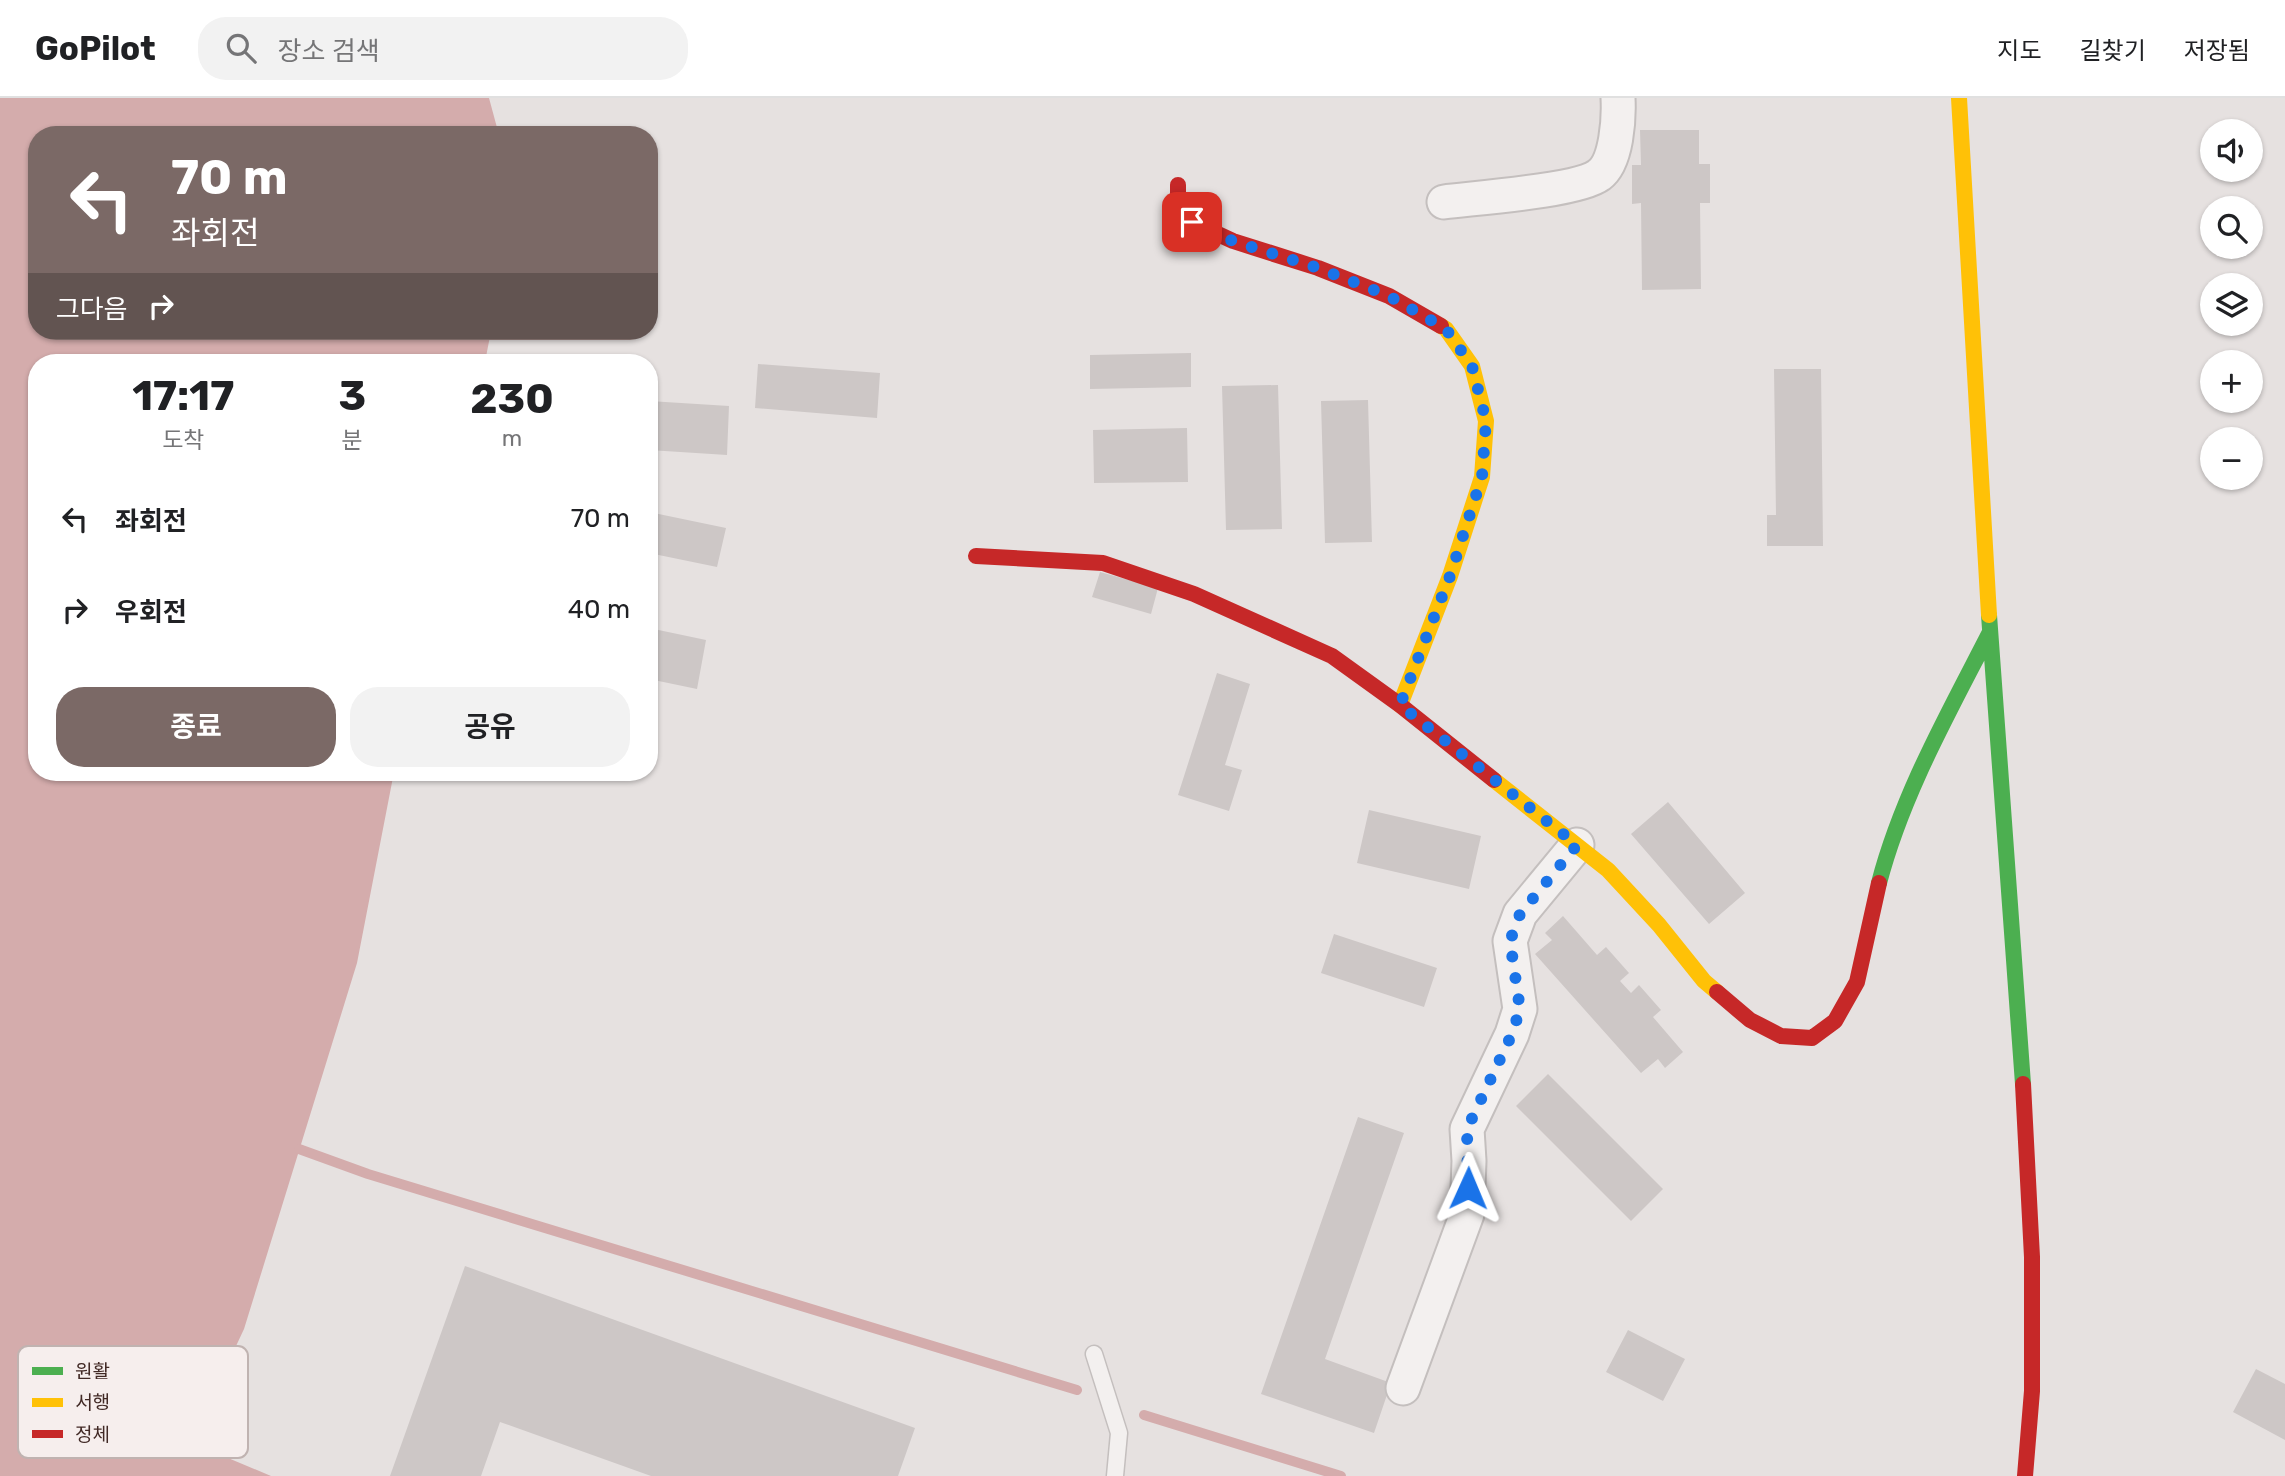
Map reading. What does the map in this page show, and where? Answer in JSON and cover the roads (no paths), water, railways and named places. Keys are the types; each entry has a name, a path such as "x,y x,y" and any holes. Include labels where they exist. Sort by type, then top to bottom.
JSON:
{"street":[{"path":"1444,202 1578,185 1601,175 1613,153 1619,117 1618,98"},
{"path":"1959,98 1989,634 2020,1028 2032,1257 2032,1391 2025,1476"},
{"path":"1178,185 1178,200 1192,222 1233,241 1318,268 1389,296 1446,329 1472,366 1486,421 1482,477 1450,576 1400,705"},
{"path":"976,556 1103,563 1194,594 1332,656 1400,705 1608,870 1659,925 1704,981 1750,1020 1781,1036 1812,1038 1835,1021 1857,982 1889,844 1934,741 1989,634"},
{"path":"1403,1388 1467,1214 1467,1129 1512,1034 1520,1009 1510,941 1520,914 1577,845"}],"lane":[{"path":"1094,1354 1119,1433 1115,1476"}],"waterway":[{"path":"299,1149 368,1174 1077,1390"},
{"path":"1144,1415 1341,1476"}]}
